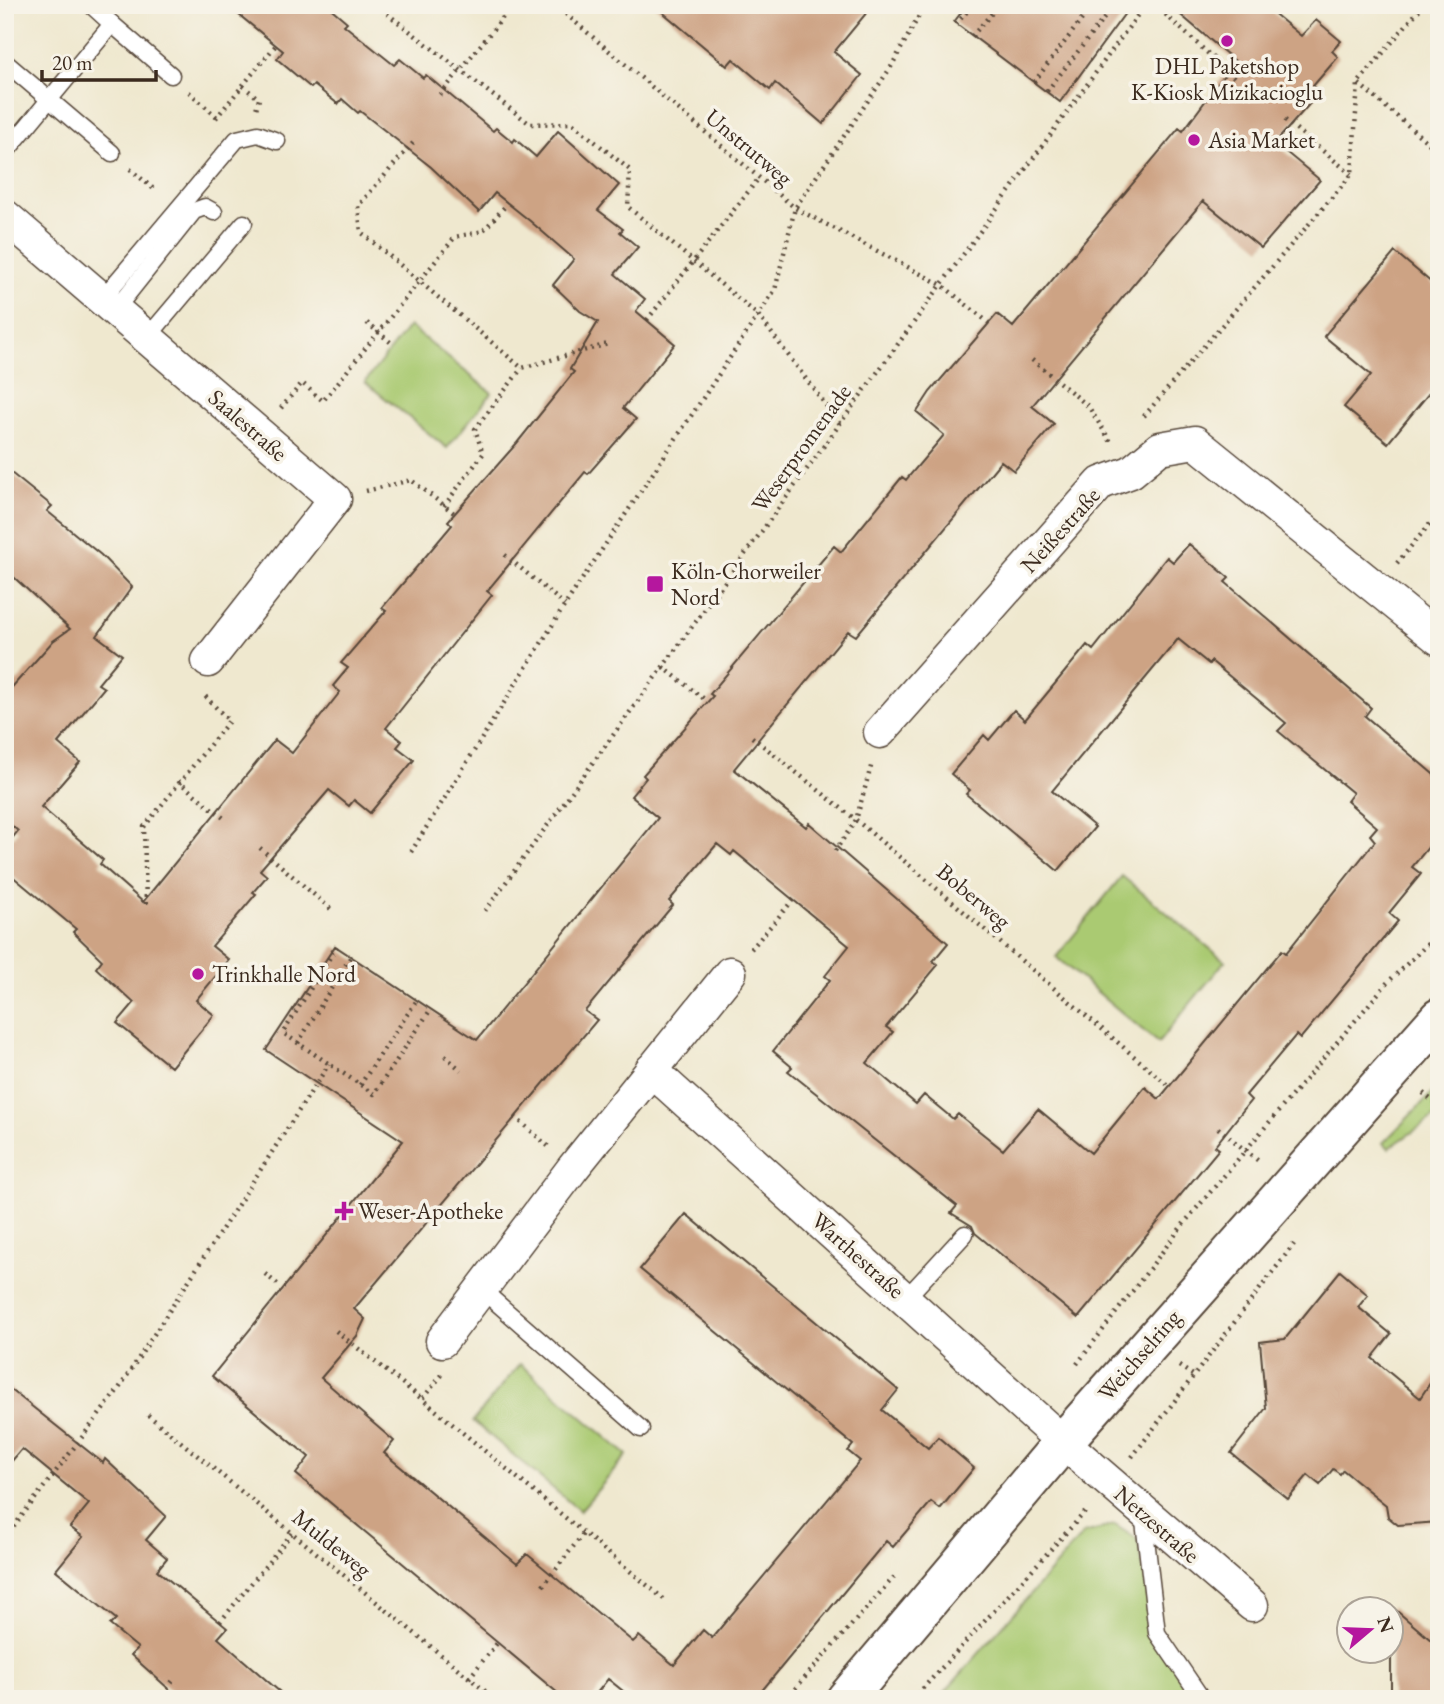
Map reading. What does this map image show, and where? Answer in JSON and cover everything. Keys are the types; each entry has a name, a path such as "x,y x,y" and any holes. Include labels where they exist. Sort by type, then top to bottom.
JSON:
{"street":[{"name":"Saalestraße","path":"5,216 335,499"},
{"name":"Neißestraße","path":"880,732 1101,483 1131,472 1160,448 1195,442 1439,639"},
{"path":"208,661 335,499"},
{"path":"442,1341 573,1168 730,973"},
{"name":"Weichselring","path":"846,1699 1049,1430 1288,1185 1439,1018"},
{"name":"Warthestraße","path":"650,1070 906,1298 1049,1430"},
{"name":"Netzestraße","path":"1049,1430 1251,1605"}],"lane":[{"path":"91,5 170,75"},
{"path":"5,153 112,24"},
{"path":"5,62 112,153"},
{"path":"108,305 237,139 258,134 277,141"},
{"path":"108,305 194,211 205,207 214,212"},
{"path":"147,338 244,223"},
{"path":"906,1298 965,1234"},
{"path":"481,1289 640,1429"},
{"path":"1142,1511 1157,1633 1202,1699"}],"path":[{"path":"376,5 530,124 572,124 630,170 628,207 758,315 840,424"},
{"path":"440,95 513,5"},
{"name":"Unstrutweg","path":"555,5 794,208 942,285 989,323"},
{"path":"411,852 565,605 775,290 794,208 891,67 925,5"},
{"path":"956,24 973,5"},
{"path":"972,36 999,5"},
{"path":"1034,82 1093,5"},
{"path":"1047,91 1112,8 1108,5"},
{"name":"Weserpromenade","path":"485,911 1145,5"},
{"path":"1155,5 1236,79"},
{"path":"1142,419 1352,174 1358,83 1423,5"},
{"path":"170,75 217,117"},
{"path":"1358,83 1439,152"},
{"path":"243,86 259,99"},
{"path":"1285,120 1352,174"},
{"path":"413,143 358,206 361,232 522,368"},
{"path":"647,320 759,178"},
{"path":"302,383 324,401 455,236 483,231 508,203"},
{"path":"367,323 394,345"},
{"path":"444,506 483,454 475,429 522,368 608,344"},
{"path":"1032,360 1088,406 1131,472"},
{"path":"335,499 411,480 454,513"},
{"path":"1377,588 1439,513"},
{"path":"505,555 565,605"},
{"path":"146,904 144,827 178,781 229,721 196,686 208,661"},
{"path":"663,667 708,702"},
{"path":"835,851 856,820 880,732"},
{"name":"Boberweg","path":"752,737 856,820 1169,1086"},
{"path":"178,781 225,819"},
{"path":"260,848 333,911"},
{"path":"730,973 793,900"},
{"path":"1049,1430 1185,1222 1387,983 1439,933"},
{"path":"337,946 283,1033 360,1085 374,1094 431,1009"},
{"path":"298,1043 351,956"},
{"path":"360,1085 417,1000"},
{"path":"445,1056 461,1070"},
{"path":"5,1538 118,1390 329,1064"},
{"path":"1413,1103 1431,1084"},
{"path":"1422,1093 1439,1106"},
{"path":"514,1117 573,1168"},
{"path":"1218,1128 1288,1185"},
{"path":"913,1699 1111,1484 1299,1238"},
{"path":"265,1274 281,1287"},
{"path":"336,1331 665,1600"},
{"path":"422,1399 444,1372 442,1341"},
{"name":"Muldeweg","path":"148,1415 495,1699"},
{"path":"220,1622 292,1533"},
{"path":"543,1586 583,1534"},
{"path":"786,1699 897,1574"},
{"path":"469,1678 498,1642"},
{"path":"158,1699 174,1679"}],"green space":[{"path":"409,326 492,393 447,448 365,382"},
{"path":"1122,876 1225,961 1158,1043 1056,957"},
{"path":"1439,1086 1439,1114 1389,1148 1383,1143"},
{"path":"520,1364 627,1455 580,1511 473,1421"},
{"path":"1115,1525 1137,1539 1157,1633 1202,1699 939,1699 1084,1533"}],"building":[{"path":"227,5 327,5 347,22 344,25 394,65 400,59 423,78 426,75 493,131 496,128 513,142 515,139 536,157 558,131 619,185 598,210 623,229 620,232 638,247 615,274 645,299 636,311 675,344 623,408 636,419 588,474 585,472 487,591 492,595 386,728 402,741 397,747 414,760 370,813 354,800 349,806 329,790 260,870 267,876 253,892 256,894 212,946 229,960 196,1000 214,1015 171,1067 117,1023 134,1003 96,968 102,960 73,932 76,929 5,870 5,847 18,831 5,820 5,695 53,641 70,629 5,569 5,468 52,506 47,511 101,555 132,587 97,636 122,655 98,684 104,688 58,743 80,762 41,807 103,860 100,864 143,902 275,740 292,753 340,692 333,686 348,668 341,663 386,611 382,608 452,525 448,521 517,443 574,372 570,369 598,322 580,311 553,285 574,259 530,221 495,193 479,212 431,167 360,111 358,113 342,99 338,104 314,85 311,88 277,59 283,51"},
{"path":"654,5 873,5 834,52 862,75 823,124 775,83 770,90 733,59 727,66"},
{"path":"967,5 1131,5 1060,102 954,22"},
{"path":"1169,5 1264,5 1301,36 1316,20 1341,41 1332,51 1338,57 1313,86 1320,92 1275,143 1320,180 1261,248 1203,201 1032,406 1054,424 1014,471 1001,461 856,636 848,631 734,769 806,827 809,823 948,943 933,961 938,965 886,1027 893,1032 867,1063 916,1104 924,1095 953,1119 958,1114 1003,1150 1038,1109 1091,1153 1145,1087 1159,1099 1282,950 1286,953 1375,841 1370,835 1377,827 1347,801 1353,793 1278,731 1286,723 1211,661 1209,664 1178,639 1052,791 1095,827 1058,871 966,794 970,790 951,774 984,735 989,740 1014,710 1025,720 1087,645 1093,650 1167,557 1173,562 1189,544 1229,578 1225,582 1371,708 1365,716 1439,779 1439,834 1412,867 1421,874 1389,913 1398,921 1300,1039 1296,1035 1246,1095 1251,1100 1215,1146 1219,1149 1078,1318 975,1233 972,1226 951,1213 957,1206 788,1071 792,1067 773,1051 830,980 825,976 849,946 734,851 731,855 717,844 669,901 673,905 585,1011 597,1020 354,1309 365,1319 357,1336 321,1378 394,1441 384,1453 517,1564 527,1554 633,1642 639,1636 674,1665 703,1630 712,1638 860,1461 848,1451 853,1445 640,1269 686,1214 898,1390 882,1410 928,1448 938,1437 974,1468 940,1509 931,1502 893,1547 886,1541 755,1699 633,1699 608,1679 592,1699 565,1699 296,1474 309,1457 212,1376 403,1141 266,1050 335,946 477,1040 658,818 631,796 646,778 643,775 713,696 710,694 834,546 841,552 902,477 906,480 944,435 917,412 930,392 997,314 1013,327 1179,128 1183,131 1235,61"},
{"path":"1395,252 1439,289 1439,381 1388,443 1344,407 1371,375 1324,336"},
{"path":"1340,1271 1368,1295 1358,1307 1391,1334 1372,1358 1420,1398 1439,1370 1439,1522 1398,1525 1388,1517 1386,1505 1343,1470 1340,1474 1333,1469 1320,1485 1308,1475 1288,1499 1231,1453 1266,1408 1260,1342 1285,1339"},
{"path":"5,1385 103,1463 105,1459 166,1516 146,1540 167,1558 157,1570 227,1628 218,1638 288,1699 180,1699 131,1655 138,1648 110,1625 116,1619 56,1570 83,1537 70,1527 89,1504 22,1449 5,1469"},
{"path":"1406,1619 1439,1647 1439,1699 1391,1699 1391,1666 1406,1666"}],"place":[{"name":"DHL Paketshop K-Kiosk Mizikacioglu","path":"1227,41"},
{"name":"Asia Market","path":"1194,140"},
{"name":"Köln-Chorweiler Nord","path":"655,584"},
{"name":"Trinkhalle Nord","path":"198,974"},
{"name":"Weser-Apotheke","path":"344,1211"}]}
